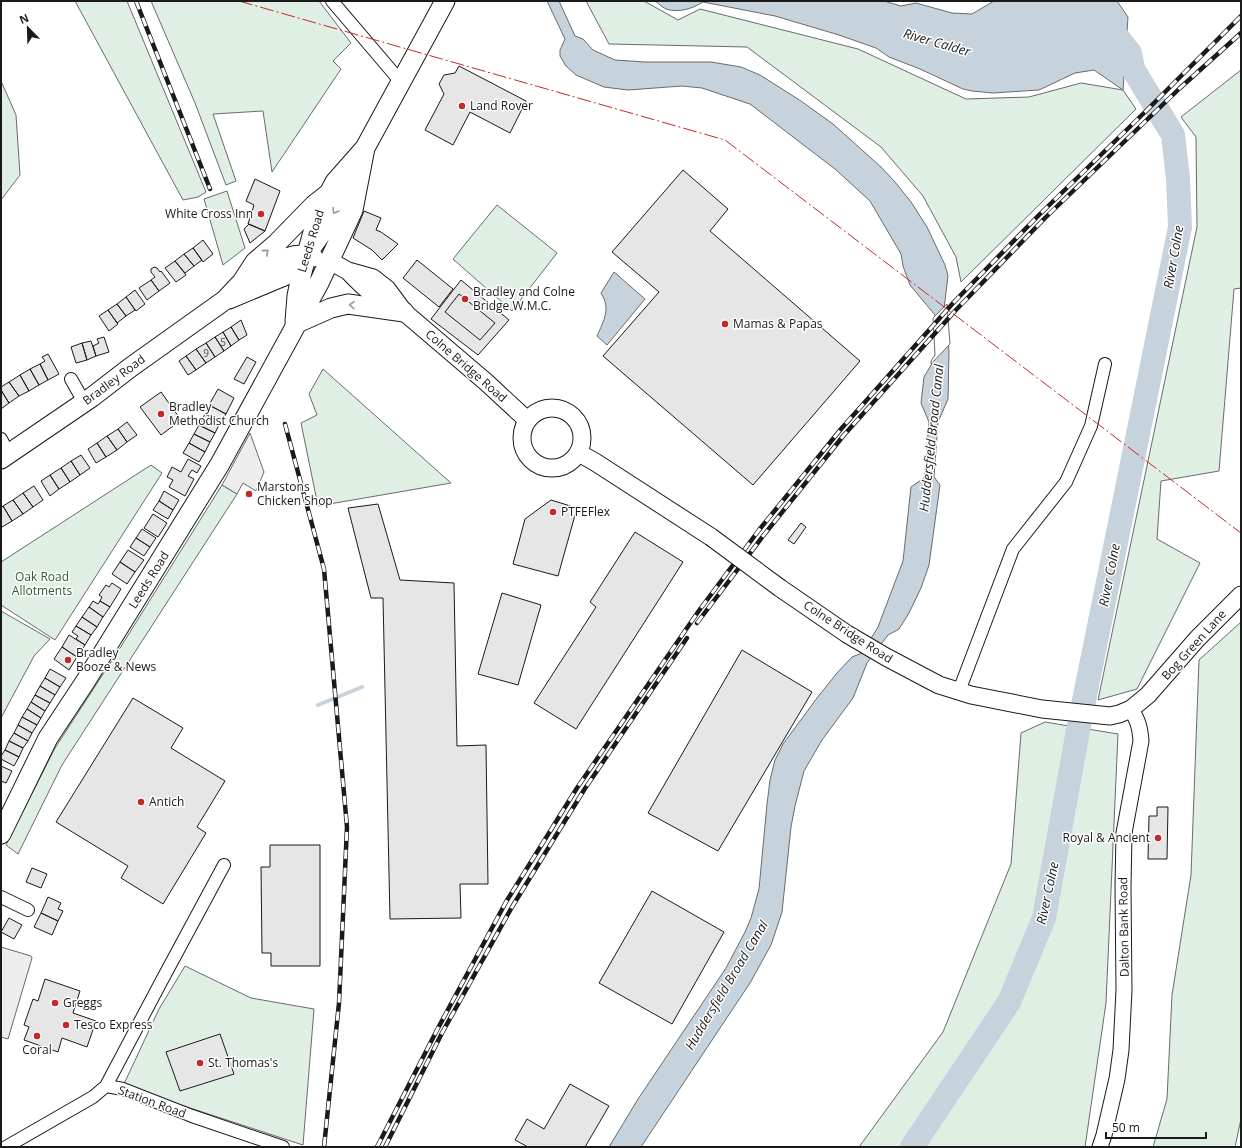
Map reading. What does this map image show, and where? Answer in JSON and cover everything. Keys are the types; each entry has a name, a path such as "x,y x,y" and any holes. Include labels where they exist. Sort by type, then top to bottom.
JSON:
{"main road":[{"name":"Leeds Road","path":"295,324 296,296 318,214 335,182 365,148 445,1"},
{"name":"Leeds Road","path":"1,834 48,738 85,682 220,464 330,261 353,210 365,148"},
{"name":"Bradley Road","path":"225,300 262,286 284,276 298,267 323,231 340,201 358,180"},
{"name":"Bradley Road","path":"4,451 84,402 131,366 225,300 242,282 254,262 276,244 314,205 328,194"},
{"path":"242,282 293,255 307,255 330,261"},
{"name":"Colne Bridge Road","path":"330,261 348,271 365,290 379,300 404,312 486,382 527,420"},
{"path":"262,286 276,289 282,295 287,303 295,324 331,308 348,304 404,312"},
{"path":"551,407 562,409 571,414 577,420 583,436 579,453 572,461 564,466 545,468 536,464 529,458 524,450 522,441 522,431 527,420 532,414 541,409 551,407"},
{"name":"Colne Bridge Road","path":"579,453 596,462 712,537 780,588 848,634 898,664 939,685 971,695 1042,709 1110,716 1131,709 1148,695"},
{"name":"Bog Green Lane","path":"1148,695 1197,639 1241,596"}],"street":[{"path":"332,1 401,82"},
{"path":"958,691 1014,549 1066,482 1091,426 1104,364"},
{"path":"71,379 84,402"},
{"name":"Dalton Bank Road","path":"1100,1147 1104,1136 1117,1079 1121,1050 1124,990 1124,833 1141,741 1138,720 1131,709"},
{"path":"106,1086 224,865"},
{"path":"1,897 28,910"},
{"name":"Station Road","path":"6,1147 93,1097 106,1086 122,1089 257,1142 279,1146"}],"green space":[{"path":"75,1 127,1 206,192 198,197 183,200"},
{"path":"151,1 319,1 351,43 333,61 341,69 272,172 263,111 213,114 236,181 226,185 195,103"},
{"path":"586,1 644,1 678,20 700,9 858,49 966,99 1029,97 1081,83 1123,90 1136,109 961,282 956,257 923,196 881,147 747,47 609,44"},
{"path":"1241,70 1241,288 1234,289 1219,471 1161,481 1157,539 1200,563 1137,689 1098,700 1197,227 1196,137 1181,117"},
{"path":"1,81 16,115 20,175 1,200"},
{"path":"227,191 245,248 223,265 204,199"},
{"path":"497,205 557,253 512,311 453,259"},
{"path":"323,369 451,483 318,506 301,423 317,415 309,394"},
{"name":"Oak Road Allotments","path":"151,465 162,473 55,640 1,605 1,562"},
{"path":"222,485 237,494 62,765 18,854 6,845 55,748 120,648"},
{"path":"1,611 50,639 34,656 1,718"},
{"path":"1241,622 1241,1119 1235,1147 1153,1147 1167,1099 1172,995 1191,875 1199,660"},
{"path":"1045,722 1118,734 1106,1003 1085,1147 859,1147 943,1032 1011,864 1021,733"},
{"path":"185,966 251,998 314,1009 303,1145 123,1086 159,1009"}],"shaded area":[{"path":"250,433 264,472 256,491 243,483 237,494 222,485"},
{"path":"1,947 31,956 32,958 8,1039 1,1037"}],"water":[{"name":"Huddersfield Broad Canal","path":"547,1 559,1 575,36 583,39 593,50 615,60 645,62 711,62 741,67 760,75 801,101 833,124 881,167 895,182 911,202 927,227 945,265 948,276 944,309 949,352 948,399 938,422 934,477 940,485 929,565 921,588 909,613 899,629 888,635 867,663 853,698 822,740 804,771 791,827 782,912 771,945 750,983 641,1147 609,1147 638,1099 726,968 745,932 751,918 759,889 767,804 770,780 775,760 783,744 837,673 852,657 862,653 878,627 903,561 911,487 924,478 925,471 929,422 921,403 924,377 937,355 935,315 910,285 903,266 901,254 870,201 835,169 750,104 702,88 682,86 628,90 604,87 576,75 566,66 560,56 560,50 565,39"},
{"name":"River Calder","path":"655,1 884,1 901,6 916,3 952,13 972,14 994,1 1117,1 1128,17 1123,90 1094,70 1075,73 1039,90 993,93 972,91 963,89 920,69 889,57 876,48 839,35 775,16 703,2 685,10 675,11 666,9"},
{"path":"614,272 645,299 607,345 597,336 604,320 606,309 606,304 601,293"}],"pier":[{"path":"947,304 950,344 931,364 931,361 935,355 933,318"}],"building":[{"path":"459,66 526,101 510,133 470,112 453,145 425,130 444,94 439,84 444,75 455,73"},
{"name":"Mamas & Papas","path":"683,170 728,209 710,231 860,361 753,485 603,356 659,292 612,252"},
{"name":"White Cross Inn","path":"255,179 280,191 265,231 248,224 254,205 246,201"},
{"path":"364,211 381,218 376,230 398,244 382,260 372,250 353,238"},
{"path":"249,224 265,231 250,243 244,229"},
{"path":"203,240 213,254 203,262 193,248"},
{"path":"193,248 202,260 194,266 184,254"},
{"path":"184,254 194,266 185,273 175,261"},
{"path":"417,260 453,289 439,307 403,278"},
{"path":"175,261 186,275 176,282 165,268"},
{"path":"154,267 160,272 161,271 170,283 159,291 151,280 155,277 151,272 151,269"},
{"path":"151,280 159,291 147,300 139,288"},
{"name":"Bradley and Colne Bridge W.M.C.","path":"461,280 509,320 478,355 431,319"},
{"path":"135,290 145,304 136,311 126,297"},
{"path":"459,294 495,323 480,340 445,312"},
{"path":"126,297 135,310 126,316 117,304"},
{"path":"117,304 126,316 117,323 108,310"},
{"path":"108,310 118,324 109,331 99,316"},
{"path":"241,320 247,335 239,340 231,327"},
{"path":"231,327 239,340 231,346 223,332"},
{"path":"223,332 231,346 224,351 215,337"},
{"path":"104,337 109,352 96,356 93,346 99,343 97,339"},
{"path":"215,337 224,351 215,357 206,343"},
{"path":"91,341 96,356 87,360 82,343"},
{"path":"82,343 87,360 76,363 71,347"},
{"path":"206,343 215,357 206,363 196,349"},
{"path":"196,349 206,363 196,370 186,356"},
{"path":"48,354 59,374 48,380 40,364 45,361 42,357"},
{"path":"186,356 196,370 188,375 179,361"},
{"path":"247,357 256,362 244,384 234,379"},
{"path":"40,364 48,380 39,385 30,369"},
{"path":"30,369 39,385 29,391 20,375"},
{"path":"20,375 29,391 19,396 9,382"},
{"path":"9,382 19,396 9,403 1,390 1,387"},
{"path":"218,389 234,398 226,414 209,405"},
{"path":"1,390 9,403 1,409"},
{"name":"Bradley Methodist Church","path":"161,392 181,420 161,435 140,407"},
{"path":"209,405 226,414 220,423 205,414"},
{"path":"205,414 220,423 215,433 199,425"},
{"path":"127,422 137,435 127,442 118,429"},
{"path":"199,425 215,433 210,442 194,434"},
{"path":"118,429 127,442 117,450 107,436"},
{"path":"194,434 210,442 205,452 189,443"},
{"path":"107,436 117,450 106,457 97,443"},
{"path":"97,443 106,457 96,463 88,449"},
{"path":"189,443 205,452 199,462 183,453"},
{"path":"81,455 90,468 80,475 71,461"},
{"path":"188,459 201,466 197,473 192,470 188,476 194,479 185,496 169,487 173,480 167,477 172,467 181,472"},
{"path":"71,461 80,475 70,482 61,468"},
{"path":"61,468 70,482 59,489 50,475"},
{"path":"50,475 59,489 50,496 41,481"},
{"path":"34,486 43,500 33,507 23,493"},
{"path":"164,491 179,500 173,510 159,501"},
{"path":"23,493 33,507 23,514 13,500"},
{"path":"13,500 23,514 12,521 3,506"},
{"path":"551,500 577,508 558,576 513,564 525,519"},
{"path":"159,501 173,510 168,519 153,510"},
{"path":"378,504 400,580 454,583 457,746 486,745 488,884 460,884 461,918 390,919 383,598 371,598 348,508"},
{"path":"3,506 12,521 2,527 1,508"},
{"path":"153,514 167,523 158,537 144,528"},
{"path":"801,523 806,527 794,544 788,540"},
{"path":"142,529 156,538 150,547 136,538"},
{"path":"635,532 683,562 576,729 534,703 596,607 590,602"},
{"path":"136,538 150,547 144,556 130,547"},
{"path":"128,550 144,560 135,572 120,562"},
{"path":"120,562 135,572 127,584 112,574"},
{"path":"112,583 121,589 110,607 100,601 102,597 99,595 106,585 109,587"},
{"path":"502,593 541,605 518,685 478,674"},
{"path":"93,601 98,604 100,601 110,607 103,617 89,607"},
{"path":"89,607 103,617 97,627 82,617"},
{"path":"82,617 97,627 91,635 76,626"},
{"path":"76,626 91,635 85,645 76,639 78,636 72,632"},
{"path":"69,635 85,645 77,657 62,647"},
{"path":"62,647 77,657 69,670 54,659"},
{"path":"742,650 812,692 718,851 648,813"},
{"path":"50,669 66,678 60,687 45,678"},
{"path":"45,678 60,687 55,695 40,686"},
{"path":"40,686 55,695 50,703 35,695"},
{"path":"35,695 50,703 45,711 31,702"},
{"name":"Antich","path":"133,698 183,728 171,748 225,781 197,827 206,833 163,904 121,878 128,866 56,822"},
{"path":"31,702 45,711 41,718 27,709"},
{"path":"27,709 41,718 37,725 22,717"},
{"path":"22,717 37,725 32,733 18,725"},
{"path":"18,725 32,733 28,741 14,733"},
{"path":"14,733 28,741 23,748 9,741"},
{"path":"9,741 23,748 19,757 5,750"},
{"path":"5,750 19,757 14,766 1,759 1,756"},
{"path":"1,766 12,771 6,783 1,781"},
{"name":"Royal & Ancient","path":"1157,807 1168,807 1167,859 1148,859 1149,816 1157,816"},
{"path":"270,845 320,845 320,966 271,966 271,953 262,953 261,867 270,867"},
{"path":"32,868 47,874 41,888 26,882"},
{"path":"652,891 724,932 672,1024 599,983"},
{"path":"48,897 61,903 58,909 63,911 58,921 41,913"},
{"path":"41,913 58,921 52,935 34,927"},
{"path":"9,918 22,925 14,939 1,932"},
{"path":"45,979 80,991 73,1013 96,1021 87,1047 62,1038 58,1052 24,1040 29,1027 24,1025 33,999 38,1001"},
{"name":"St. Thomas's","path":"220,1034 234,1074 180,1091 166,1052"},
{"path":"570,1084 609,1106 585,1147 528,1147 515,1140 527,1119 544,1129"}],"waterway":[{"name":"River Colne","path":"912,1147 1009,1002 1044,918 1079,725 1180,227 1178,178 1173,135 1133,69 1130,53 1096,11 1079,1"},
{"path":"318,705 362,687"}],"railway":[{"path":"136,1 210,189"},
{"path":"377,1147 437,1030 506,902 577,788 698,612 759,530 841,429 954,302 1039,215 1241,16"},
{"path":"697,623 763,536 844,435 955,311 1045,218 1180,88 1241,33"},
{"path":"285,424 324,569 347,827 339,1003 324,1147"},
{"path":"385,1147 442,1033 512,907 584,790 687,638"}],"power":[{"path":"239,1 725,140 1241,533"}],"place":[{"name":"Land Rover","path":"462,106"},
{"name":"White Cross Inn","path":"261,214"},
{"name":"Bradley and Colne Bridge W.M.C.","path":"465,299"},
{"name":"Mamas & Papas","path":"725,324"},
{"name":"Bradley Methodist Church","path":"161,414"},
{"name":"Marstons Chicken Shop","path":"249,494"},
{"name":"PTFEFlex","path":"553,512"},
{"name":"Bradley Booze & News","path":"68,660"},
{"name":"Antich","path":"141,802"},
{"name":"Royal & Ancient","path":"1158,838"},
{"name":"Greggs","path":"55,1003"},
{"name":"Tesco Express","path":"66,1025"},
{"name":"Coral","path":"37,1036"},
{"name":"St. Thomas's","path":"200,1063"}]}
